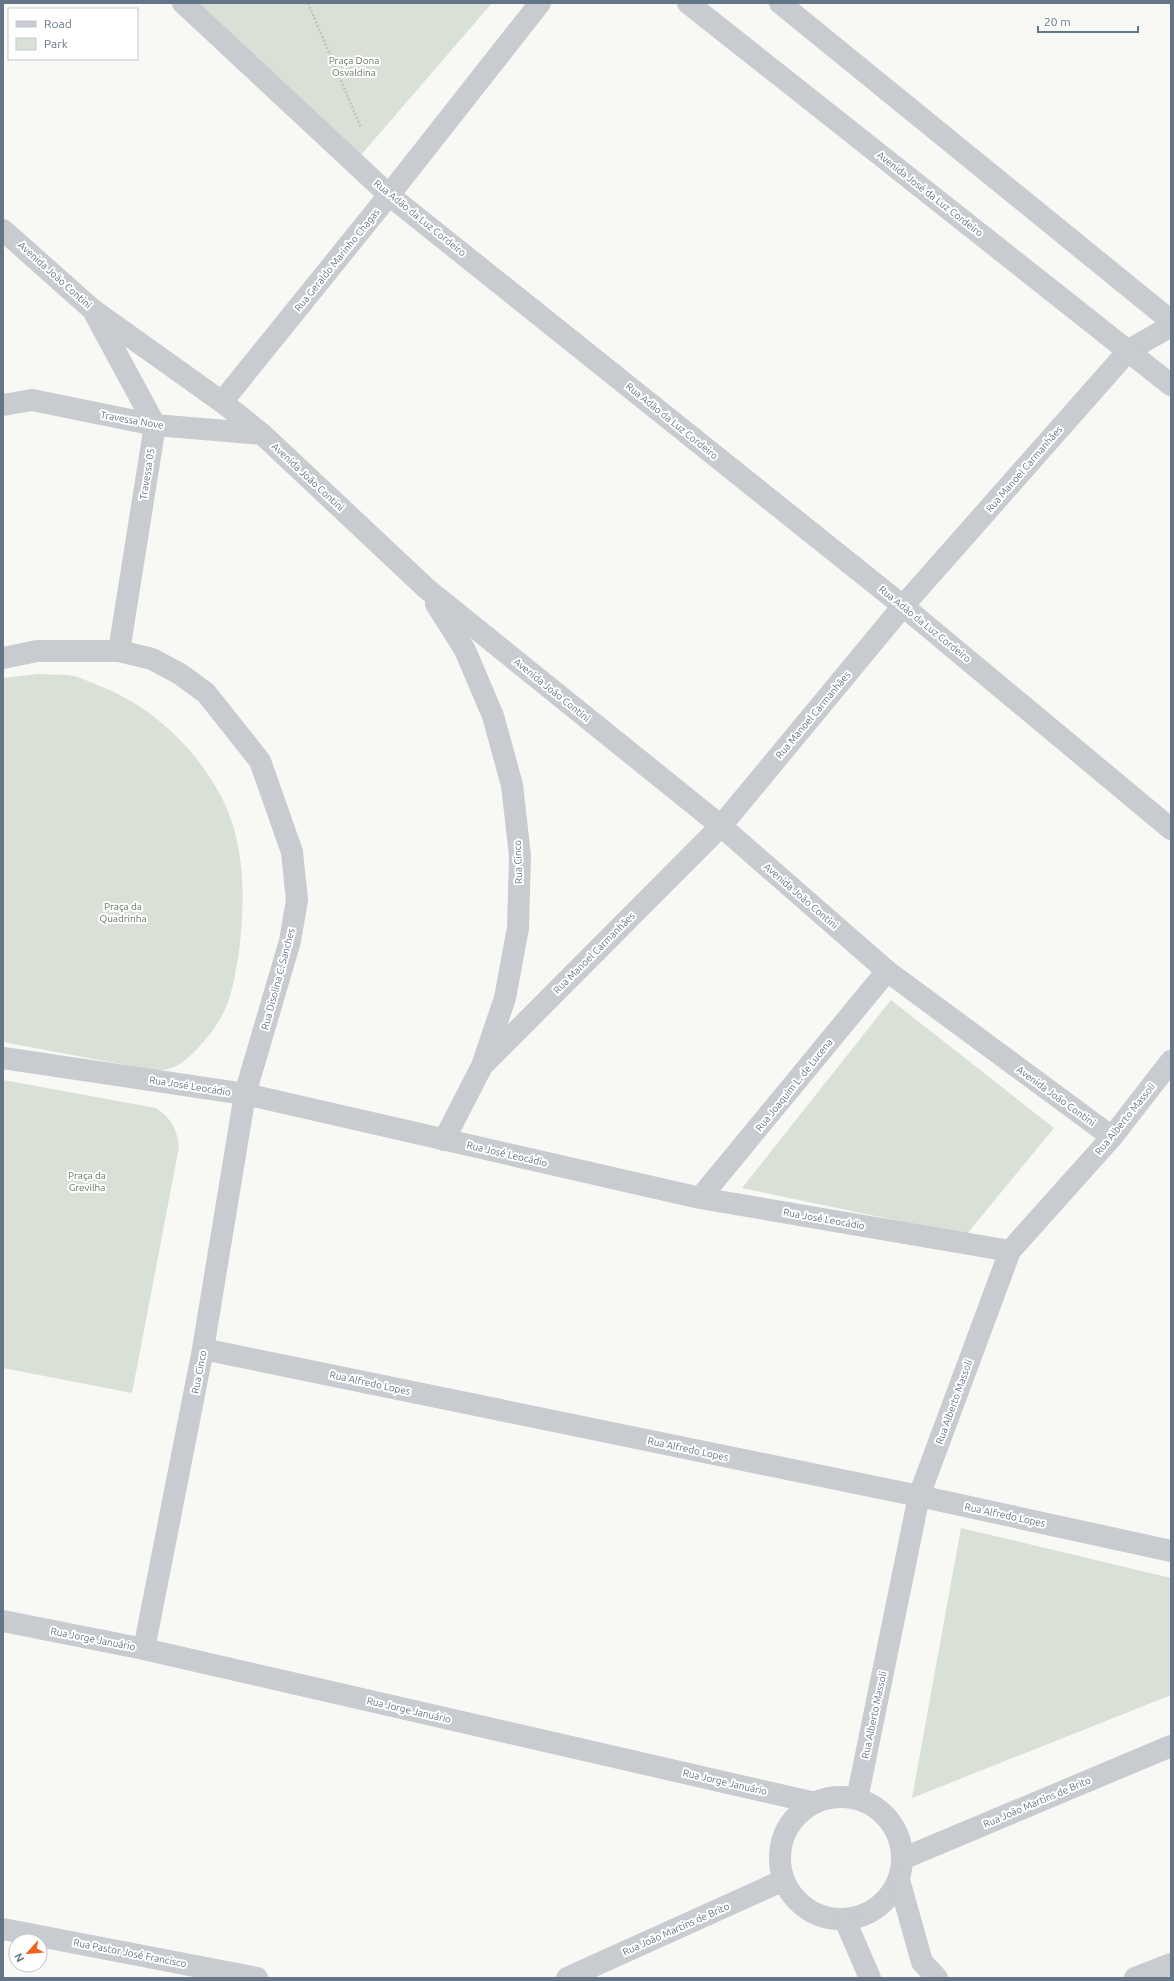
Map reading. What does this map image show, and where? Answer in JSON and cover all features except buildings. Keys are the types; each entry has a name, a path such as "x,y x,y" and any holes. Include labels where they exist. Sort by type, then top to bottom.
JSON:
{"street":[{"name":"Rua Adão da Luz Cordeiro","path":"183,3 389,195 903,606 1171,829"},
{"name":"Rua Geraldo Marinho Chagas","path":"222,402 389,195 540,3"},
{"name":"Avenida José da Luz Cordeiro","path":"688,3 1129,350 1171,385"},
{"path":"780,3 1171,321"},
{"name":"Avenida João Contini","path":"3,230 93,310 222,402 262,434 427,589 721,826 887,971 1112,1136"},
{"path":"93,310 155,425"},
{"name":"Rua Manoel Carmanhães","path":"482,1066 721,826 903,606 1129,350 1171,326"},
{"name":"Travessa Nove","path":"3,405 32,400 155,425 262,434"},
{"name":"Travessa 05","path":"119,651 155,425"},
{"name":"Rua Cinco","path":"427,589 465,650 490,708 512,785 520,856 518,928 505,998 482,1066 444,1140"},
{"name":"Rua Disolina C. Sanches","path":"3,658 37,651 119,651 152,659 180,674 206,694 260,761 292,852 296,900 290,941 245,1094"},
{"name":"Rua Joaquim L. de Lucena","path":"700,1198 887,971"},
{"name":"Rua José Leocádio","path":"3,1058 245,1094 700,1198 1010,1251"},
{"name":"Rua Alberto Massoli","path":"857,1799 919,1496 1010,1251 1112,1136 1171,1061"},
{"name":"Rua Cinco","path":"144,1649 204,1349 245,1094"},
{"name":"Rua Alfredo Lopes","path":"204,1349 919,1496 1171,1551"},
{"name":"Rua Jorge Januário","path":"3,1621 144,1649 815,1802"},
{"name":"Rua João Martins de Brito","path":"902,1859 1171,1746"},
{"path":"836,1797 857,1799 876,1809 888,1819 898,1838 902,1859 898,1880 884,1902 866,1914 845,1920 824,1918 811,1912 795,1898 784,1880 780,1859 783,1838 798,1815 815,1802 836,1797"},
{"name":"Rua João Martins de Brito","path":"567,1978 784,1880"},
{"path":"898,1880 922,1962 937,1978"},
{"path":"845,1920 870,1978"},
{"name":"Rua Pastor José Francisco","path":"3,1929 257,1978"},
{"path":"1135,1978 1171,1964"}],"path":[{"path":"308,3 362,131"}],"green space":[{"name":"Praça Dona Osvaldina","path":"185,3 492,3 361,155"},
{"name":"Praça da Quadrinha","path":"38,674 70,675 80,678 117,694 136,704 153,716 185,745 199,762 222,798 230,816 240,854 243,894 239,952 232,987 224,1011 213,1031 189,1057 180,1064 171,1068 158,1071 3,1042 3,678"},
{"path":"891,1000 1054,1128 966,1235 742,1188"},
{"name":"Praça da Grevilha","path":"3,1080 156,1108 166,1116 175,1129 179,1147 132,1393 3,1368"},
{"path":"961,1528 1171,1578 1171,1695 912,1798"}]}
